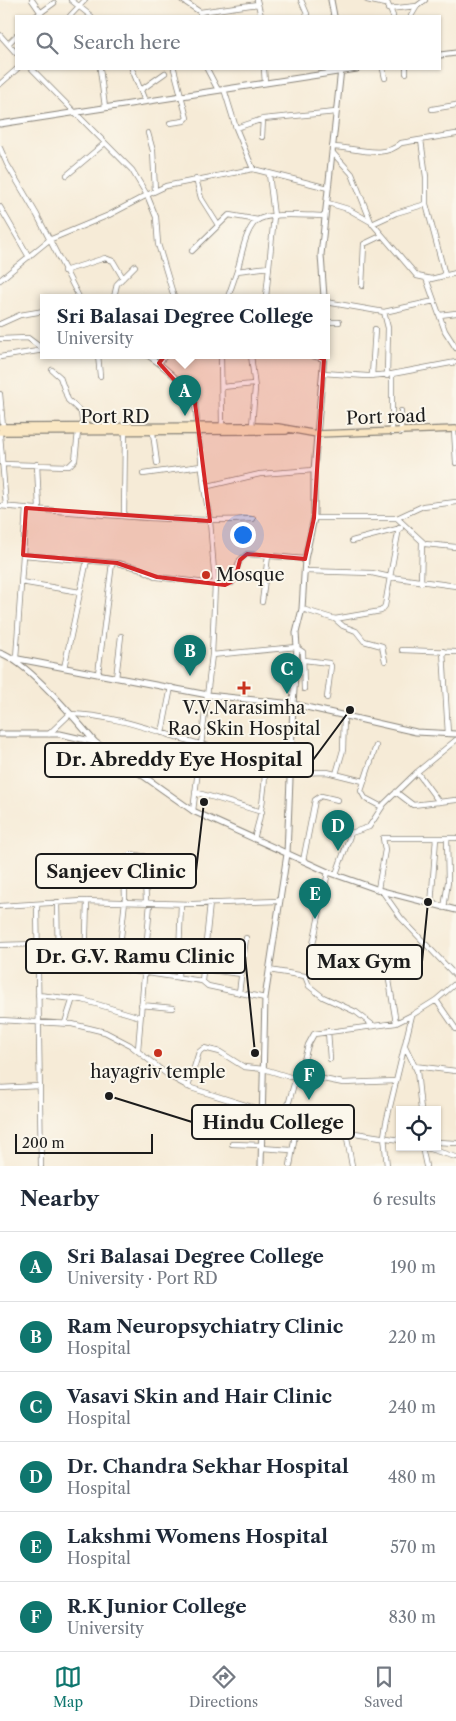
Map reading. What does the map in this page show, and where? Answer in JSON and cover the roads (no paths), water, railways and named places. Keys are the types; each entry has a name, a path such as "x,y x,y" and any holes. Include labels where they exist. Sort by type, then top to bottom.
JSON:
{"main road":[{"path":"1,428 199,429 222,426 252,426 278,427 290,431"},
{"name":"Port RD","path":"1,428 125,433 153,433 199,429 290,431"},
{"name":"Port road","path":"290,431 317,434 392,433 455,429"}],"street":[{"path":"32,0 41,13"},
{"path":"71,0 90,15"},
{"path":"71,15 84,0"},
{"path":"182,0 199,13 258,2 261,15"},
{"path":"301,0 307,14"},
{"path":"331,0 334,15"},
{"path":"367,0 387,4 417,6"},
{"path":"412,15 417,6 425,0"},
{"path":"38,15 54,3"},
{"path":"0,35 15,52"},
{"path":"8,44 15,37"},
{"path":"441,55 456,53"},
{"path":"0,84 16,70"},
{"path":"33,70 59,94 132,170 147,195 156,217 158,244 173,294"},
{"path":"100,70 105,107"},
{"path":"132,70 145,101"},
{"path":"170,123 186,120 182,94 174,70"},
{"path":"208,70 218,90"},
{"path":"264,70 265,83"},
{"path":"0,124 341,70 321,255 324,294"},
{"path":"384,70 385,78"},
{"path":"141,90 165,73"},
{"path":"224,89 236,128 253,169"},
{"path":"432,109 456,105"},
{"path":"236,128 263,119 336,112"},
{"path":"262,138 263,119"},
{"path":"148,132 153,151 155,191"},
{"path":"332,149 350,147 368,152 396,148 401,143 456,134"},
{"path":"421,140 426,176 426,204 445,275"},
{"path":"67,176 105,143"},
{"path":"0,148 77,294"},
{"path":"332,149 352,174 372,223 381,236 417,276 426,278 456,273"},
{"path":"0,280 49,240 108,215 166,186 253,169 328,188"},
{"path":"266,294 274,216 269,174"},
{"path":"196,179 204,203 218,225"},
{"path":"328,203 348,209 372,223"},
{"path":"372,223 426,204"},
{"path":"0,207 29,257"},
{"path":"192,251 229,215 258,220 274,216 325,216"},
{"path":"229,294 250,230 258,220"},
{"path":"362,286 364,244 381,236"},
{"path":"64,270 105,258 114,261 123,278"},
{"path":"115,294 117,284 135,266"},
{"path":"237,270 269,267"},
{"path":"426,278 446,331 456,348"},
{"path":"330,303 384,312 434,301"},
{"path":"0,324 20,315 40,312"},
{"path":"384,312 388,328 392,433"},
{"path":"440,315 456,313"},
{"path":"330,322 339,322"},
{"path":"372,376 375,329"},
{"path":"0,339 22,336 40,347"},
{"path":"0,358 40,351"},
{"path":"98,359 100,376"},
{"path":"153,359 190,394 195,403 204,487 210,521 215,584 212,655 193,811"},
{"path":"159,363 162,359"},
{"path":"220,359 222,426"},
{"path":"251,359 254,384 252,426"},
{"path":"261,1166 265,998 287,854 290,759 297,647 296,634 302,609 305,559 314,518 314,470 324,359"},
{"path":"323,374 389,375 456,362"},
{"path":"52,370 60,377 68,400 81,412 83,427"},
{"path":"222,387 254,384"},
{"path":"0,394 1,428"},
{"path":"401,411 401,432"},
{"path":"455,429 456,464"},
{"path":"2,464 72,465 75,460 78,432"},
{"path":"124,516 125,433"},
{"path":"153,433 157,463"},
{"path":"0,436 3,506 210,521 253,519"},
{"path":"37,464 38,509"},
{"path":"144,474 202,466"},
{"path":"204,487 260,474 314,470"},
{"path":"314,518 397,518 423,506 456,502"},
{"path":"26,508 15,658 95,742 193,811 328,872 380,890 431,905 456,910"},
{"path":"397,518 422,542 456,547"},
{"path":"352,541 405,527"},
{"path":"335,619 384,609 399,528"},
{"path":"421,583 422,542"},
{"path":"23,555 112,563 139,568 157,577 215,584 232,583 243,556 247,554 305,559"},
{"path":"262,602 268,556"},
{"path":"64,668 87,560"},
{"path":"98,674 112,563"},
{"path":"305,571 372,573 421,583 456,586"},
{"path":"21,582 80,592"},
{"path":"302,609 335,619 343,626 356,631 364,641 382,646 385,661"},
{"path":"116,678 121,636"},
{"path":"212,655 297,647 302,650 304,660 304,689"},
{"path":"402,650 456,652"},
{"path":"443,651 448,734"},
{"path":"0,654 208,695 293,704 416,732 456,734"},
{"path":"304,660 330,664 327,698"},
{"path":"162,733 171,687"},
{"path":"49,734 70,714 106,717 202,744 290,759"},
{"path":"336,774 343,750 344,716"},
{"path":"0,734 60,734 95,742"},
{"path":"336,874 351,833 369,827 382,807 396,792 456,740"},
{"path":"376,746 363,781 362,795 382,807"},
{"path":"254,839 262,812 266,782 265,755"},
{"path":"290,772 336,774 363,781"},
{"path":"417,772 440,802"},
{"path":"195,792 262,812"},
{"path":"396,792 413,805 456,800"},
{"path":"303,861 315,800 321,796 338,800"},
{"path":"456,838 383,838 385,850 380,890 401,918 456,976"},
{"path":"431,905 436,838"},
{"path":"444,908 448,882 447,838"},
{"path":"120,946 125,901 122,866 124,858 128,854 156,859"},
{"path":"138,1050 148,902 144,856"},
{"path":"313,944 328,872"},
{"path":"0,906 37,906 57,902 87,901 181,904 280,901"},
{"path":"85,965 87,901"},
{"path":"57,902 58,960"},
{"path":"202,981 210,903"},
{"path":"178,978 181,904"},
{"path":"37,906 41,1166"},
{"path":"239,993 246,938"},
{"path":"0,945 37,944"},
{"path":"37,957 202,981 208,986 265,998"},
{"path":"203,969 241,974"},
{"path":"269,970 305,976 309,986 323,997 356,1012 374,1026"},
{"path":"388,974 396,1023"},
{"path":"285,1116 314,1034 396,1023 436,1000 456,983"},
{"path":"38,996 73,998 140,1017"},
{"path":"65,1023 73,998"},
{"path":"436,1000 456,1029"},
{"path":"141,1006 174,1008"},
{"path":"387,1166 384,1136 412,1015"},
{"path":"0,1020 38,1020 65,1023 105,1032 138,1050 169,1076 188,1087 297,1121 346,1132 396,1139"},
{"path":"328,1031 330,1059"},
{"path":"405,1046 420,1083 421,1106"},
{"path":"188,1087 202,1049 220,1052 244,1066 331,1082 396,1081"},
{"path":"414,1066 456,1071"},
{"path":"0,1088 39,1086"},
{"path":"290,1166 297,1121"},
{"path":"346,1132 352,1166"},
{"path":"441,1142 456,1143"},
{"path":"232,1144 292,1150"},
{"path":"423,1151 426,1166"},
{"path":"436,1151 456,1157"}],"place":[{"name":"Sri Balasai Degree College","path":"185,416"},
{"name":"Mosque","path":"206,575"},
{"name":"Ram Neuropsychiatry Clinic","path":"190,676"},
{"name":"V.V.Narasimha Rao Skin Hospital","path":"244,688"},
{"name":"Vasavi Skin and Hair Clinic","path":"287,694"},
{"name":"Dr. Abreddy Eye Hospital","path":"350,710"},
{"name":"Sanjeev Clinic","path":"204,802"},
{"name":"Dr. Chandra Sekhar Hospital","path":"338,851"},
{"name":"Max Gym","path":"428,902"},
{"name":"Lakshmi Womens Hospital","path":"315,919"},
{"name":"hayagriv temple","path":"158,1053"},
{"name":"Dr. G.V. Ramu Clinic","path":"255,1053"},
{"name":"Hindu College","path":"109,1096"},
{"name":"R.K Junior College","path":"309,1100"}]}
